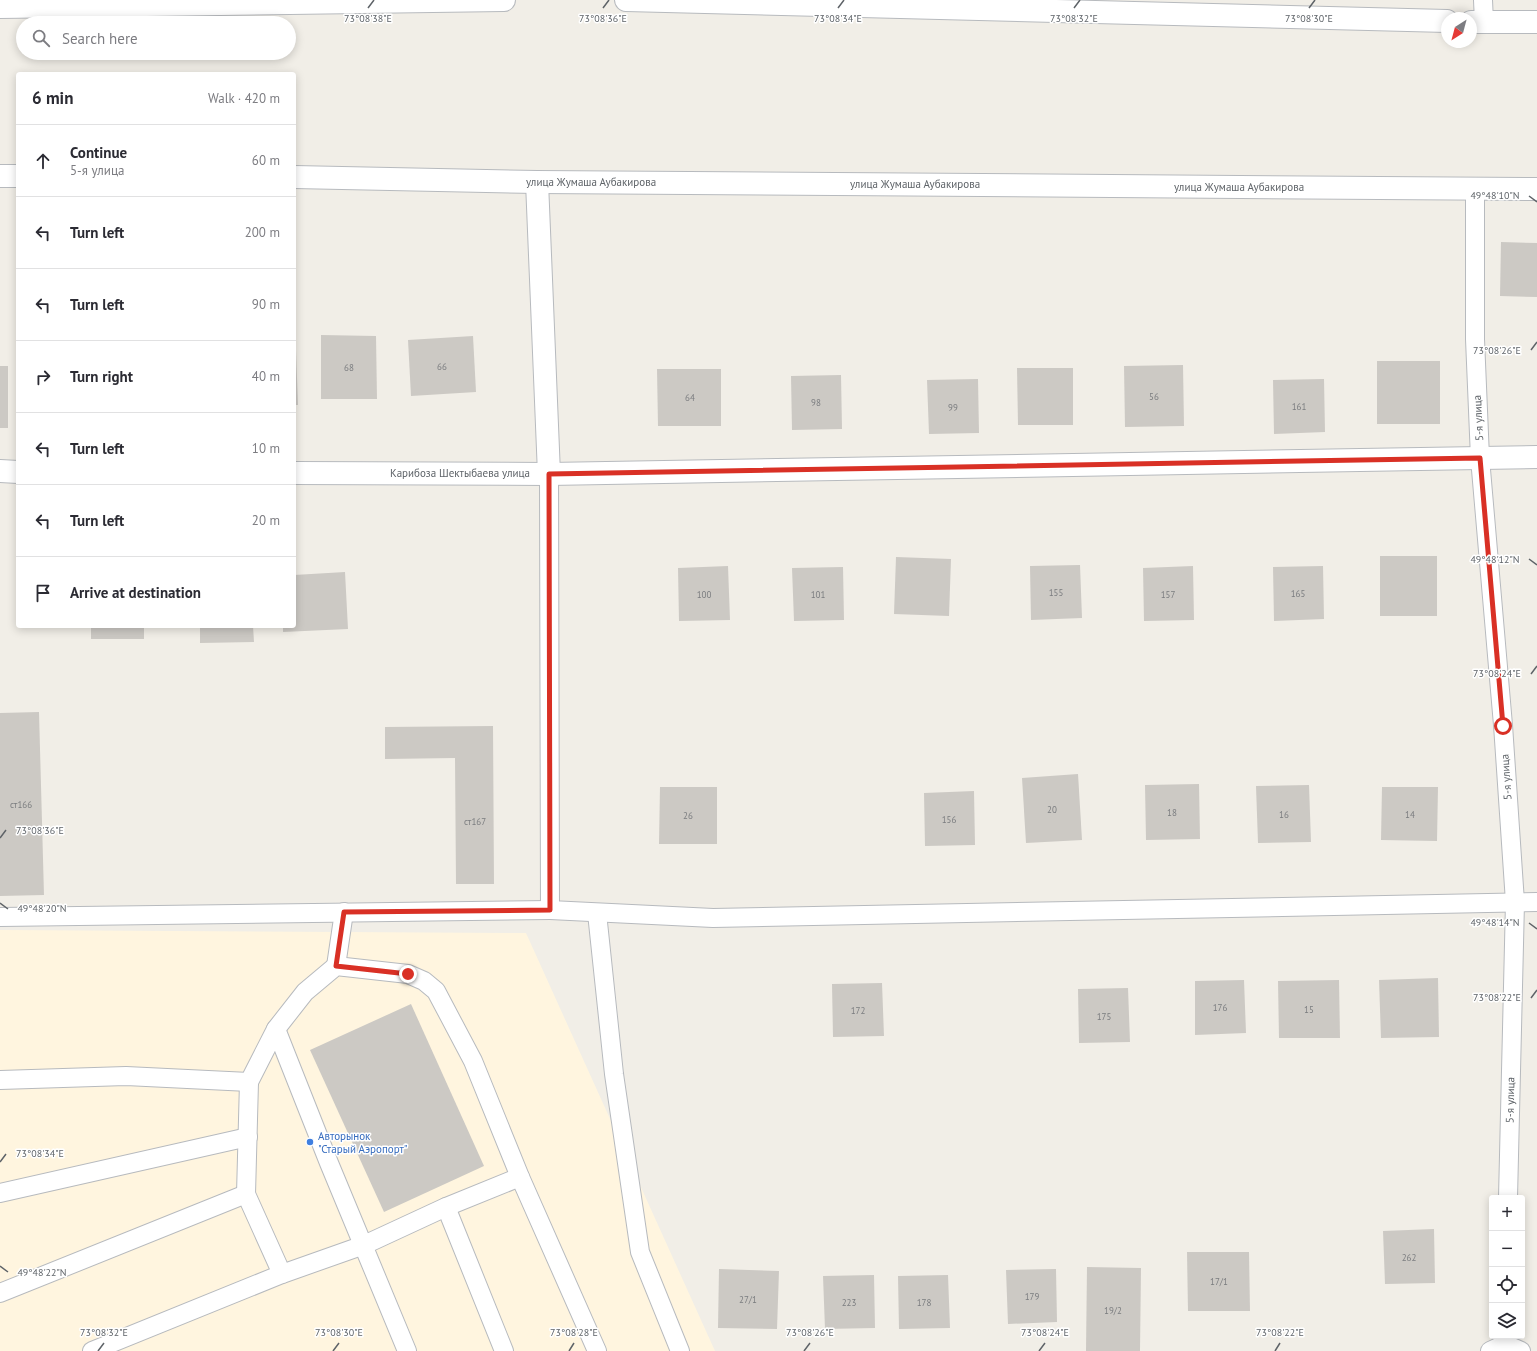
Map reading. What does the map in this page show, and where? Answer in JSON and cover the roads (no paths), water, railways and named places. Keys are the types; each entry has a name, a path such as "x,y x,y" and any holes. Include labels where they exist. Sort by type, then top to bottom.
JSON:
{"street":[{"path":"0,7 504,0"},
{"path":"626,0 1441,21"},
{"path":"1477,22 1537,22"},
{"path":"0,176 16,176"},
{"name":"улица Жумаша Аубакирова","path":"296,177 537,182 1537,189"},
{"path":"537,182 549,474"},
{"name":"Карибоза Шектыбаева улица","path":"296,473 549,474 1537,457"},
{"path":"0,472 16,472"}],"lane":[{"path":"1477,22 1483,0"},
{"name":"5-я улица","path":"1475,188 1475,339 1480,458 1503,726 1515,902 1508,1195"},
{"path":"549,474 550,910"},
{"path":"0,917 550,910 713,918 1537,902"},
{"path":"282,1274 246,1194 249,1082 276,1029 305,992 336,966 344,912"},
{"path":"597,913 614,1074 640,1252 680,1351"},
{"path":"336,966 408,974 424,981 436,991 473,1061 520,1177 597,1351"},
{"path":"276,1029 329,1163 407,1351"},
{"path":"0,1080 126,1076 249,1082"},
{"path":"0,1193 248,1137"},
{"path":"92,1351 282,1274 364,1245 446,1207 520,1177"},
{"path":"0,1293 246,1194"},
{"path":"446,1207 504,1351"}],"place":[{"name":"Авторынок \"Старый Аэропорт\"","path":"310,1142"}]}
